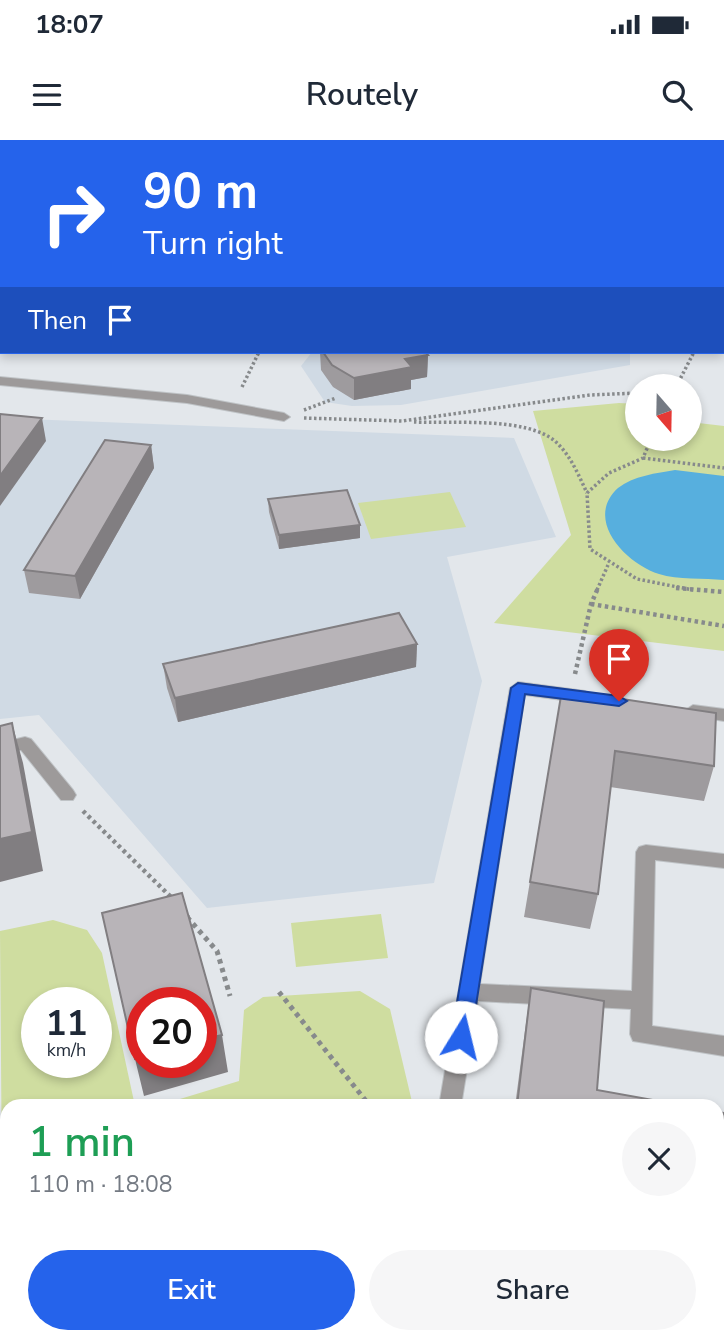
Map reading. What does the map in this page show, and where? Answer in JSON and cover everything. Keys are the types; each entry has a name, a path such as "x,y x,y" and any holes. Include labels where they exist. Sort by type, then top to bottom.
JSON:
{"street":[{"path":"0,381 187,399 284,418"},
{"path":"451,1099 518,688 606,699"},
{"path":"671,708 724,715"},
{"path":"0,749 24,743 67,795"},
{"path":"724,861 646,852 641,1034 724,1046"},
{"path":"469,992 642,1001"}],"path":[{"path":"257,354 241,387 284,418 526,428 548,436 570,457 587,493 590,548 608,565 637,581 724,592"},
{"path":"683,374 693,354"},
{"path":"402,421 590,395 625,394"},
{"path":"284,418 336,398"},
{"path":"643,458 646,452"},
{"path":"587,493 610,473 643,458 724,468"},
{"path":"570,695 591,604 608,565"},
{"path":"591,604 724,626"},
{"path":"67,795 175,902"},
{"path":"184,912 217,951 230,996"},
{"path":"279,992 364,1099"}],"shaded area":[{"path":"310,354 630,354 630,365 401,405 352,406 325,402 301,366"},
{"path":"0,418 514,438 556,537 447,557 482,681 434,883 207,908 39,715 0,719"}],"green space":[{"path":"625,403 625,452 702,452 702,423 724,426 724,651 494,623 571,535 533,411"},
{"path":"450,492 466,527 371,539 358,503"},
{"path":"381,914 388,958 296,967 291,923"},
{"path":"53,920 87,930 102,953 109,987 21,987 21,1078 112,1078 112,999 126,1064 126,1078 129,1078 133,1099 1,1099 0,931"},
{"path":"360,991 390,1009 411,1099 180,1099 239,1081 244,1010 263,997"}],"water":[{"path":"675,470 724,476 724,580 674,577 647,569 623,551 607,527 605,514 608,500 618,488 638,478"}],"building":[{"path":"324,354 428,355 405,359 412,367 354,378 332,365"},
{"path":"0,414 42,418 0,476"},
{"path":"105,440 151,445 75,576 24,570"},
{"path":"347,490 360,525 279,535 268,499"},
{"path":"399,613 417,644 175,698 163,664"},
{"path":"562,690 716,713 714,766 615,751 598,894 530,882"},
{"path":"12,723 32,832 0,839 0,726"},
{"path":"182,893 208,987 126,987 126,1019 102,913"},
{"path":"531,988 604,1001 597,1090 647,1099 518,1099"},
{"path":"217,1017 222,1035 217,1036"}],"route":[{"path":"461,1037 518,688 619,701"}]}
